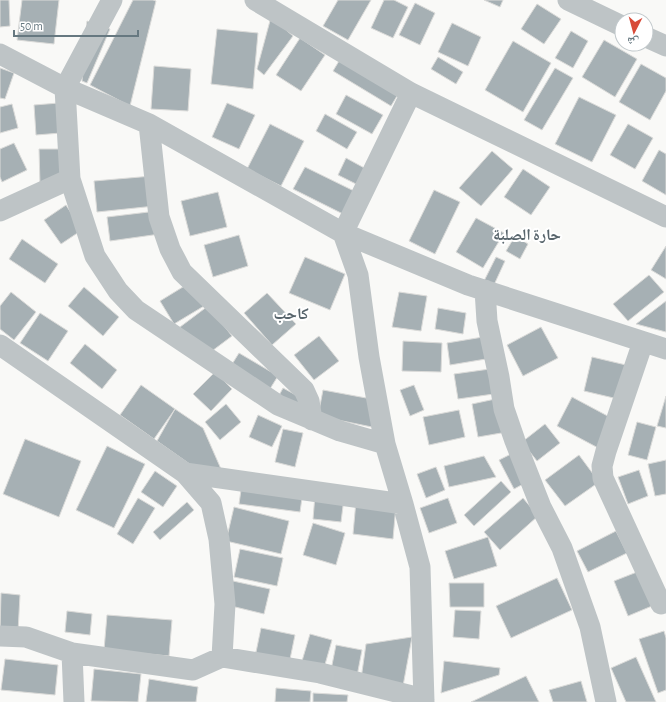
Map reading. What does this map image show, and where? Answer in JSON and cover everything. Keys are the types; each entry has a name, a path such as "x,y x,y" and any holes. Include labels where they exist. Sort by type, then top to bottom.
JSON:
{"street":[{"path":"112,0 65,88 70,179 95,256 118,291 136,310 278,405 340,431 385,444"},
{"path":"255,0 411,93 666,218"},
{"path":"568,0 614,22"},
{"path":"654,41 666,46"},
{"path":"0,54 65,88 149,124 343,233 468,284 666,349"},
{"path":"0,636 26,638 72,653 192,670 222,657 320,673 424,701 420,567 385,444 369,357 358,276 343,233 411,93"},
{"path":"149,124 159,217 170,249 182,272 304,390 309,401 312,420"},
{"path":"0,211 70,179"},
{"path":"485,290 487,321 504,409 541,507 562,548 590,627 606,702"},
{"path":"644,342 602,466 603,478 661,604"},
{"path":"1,348 185,473 211,503 217,532 225,604 222,657"},
{"path":"185,473 403,504"},
{"path":"72,653 74,702"}],"building":[{"path":"0,0 9,0 10,26 0,27"},
{"path":"22,0 59,0 54,44 17,40"},
{"path":"133,0 156,1 130,106 90,85"},
{"path":"338,0 371,0 348,40 323,26"},
{"path":"384,0 394,0 408,7 393,38 371,28"},
{"path":"484,0 503,0 500,7"},
{"path":"415,3 435,13 420,45 399,35"},
{"path":"537,4 561,19 544,44 521,29"},
{"path":"271,17 293,36 264,75 257,69"},
{"path":"87,21 110,29 87,83 82,81"},
{"path":"452,23 481,37 468,66 438,52"},
{"path":"217,29 258,33 253,89 211,84"},
{"path":"571,31 588,41 573,68 555,58"},
{"path":"300,38 325,55 301,91 276,75"},
{"path":"604,40 614,46 614,52 625,52 637,59 615,97 582,77"},
{"path":"513,41 551,63 523,112 485,90"},
{"path":"342,56 400,91 391,106 333,71"},
{"path":"438,57 463,72 456,84 431,69"},
{"path":"641,64 666,78 666,91 650,120 619,102"},
{"path":"154,66 191,69 188,111 151,109"},
{"path":"0,68 14,73 5,99 0,98"},
{"path":"555,68 573,78 542,130 524,120"},
{"path":"346,95 383,115 372,134 336,114"},
{"path":"579,97 616,115 592,162 555,144"},
{"path":"59,103 61,133 36,135 34,105"},
{"path":"227,103 255,115 239,149 212,137"},
{"path":"12,104 18,128 0,133 0,107"},
{"path":"325,114 357,132 347,149 316,131"},
{"path":"270,124 304,141 281,186 247,169"},
{"path":"628,124 653,138 635,169 610,155"},
{"path":"14,143 27,170 2,182 0,177 0,149"},
{"path":"39,149 63,149 64,183 40,184"},
{"path":"659,150 666,154 666,195 642,181"},
{"path":"492,151 513,169 481,206 459,188"},
{"path":"346,158 368,170 360,186 338,175"},
{"path":"305,167 354,191 343,214 293,189"},
{"path":"523,169 550,187 531,215 504,197"},
{"path":"152,176 155,206 97,212 94,181"},
{"path":"434,190 460,202 435,254 409,241"},
{"path":"218,192 227,227 190,236 181,201"},
{"path":"66,205 82,230 61,244 44,220"},
{"path":"157,211 160,234 110,241 107,217"},
{"path":"476,218 504,233 483,268 456,252"},
{"path":"239,235 248,266 213,277 204,245"},
{"path":"515,236 528,244 520,259 506,251"},
{"path":"22,239 58,264 45,283 9,259"},
{"path":"666,246 666,279 651,270"},
{"path":"305,257 345,274 330,310 289,293"},
{"path":"496,257 505,261 493,287 483,283"},
{"path":"649,275 664,292 628,321 613,304"},
{"path":"191,282 204,306 174,324 160,301"},
{"path":"84,287 119,317 103,336 68,306"},
{"path":"11,292 36,312 14,340 0,329 0,306"},
{"path":"399,292 427,296 421,331 392,327"},
{"path":"267,293 296,324 272,345 244,313"},
{"path":"666,301 666,332 636,324"},
{"path":"208,306 232,336 204,357 180,327"},
{"path":"438,308 466,313 463,334 435,329"},
{"path":"40,313 68,331 48,361 20,343"},
{"path":"541,327 558,358 523,376 507,345"},
{"path":"319,336 339,361 314,380 294,355"},
{"path":"483,337 486,359 450,365 447,343"},
{"path":"403,341 442,343 441,372 402,371"},
{"path":"85,344 117,370 102,389 70,363"},
{"path":"239,353 278,376 263,400 224,377"},
{"path":"592,357 626,365 618,399 584,391"},
{"path":"497,368 501,393 458,399 454,374"},
{"path":"215,372 232,389 211,411 193,394"},
{"path":"141,385 175,409 154,439 120,415"},
{"path":"414,385 424,410 410,416 400,390"},
{"path":"283,388 309,402 301,415 276,401"},
{"path":"323,390 377,400 372,427 318,416"},
{"path":"666,396 666,428 657,426"},
{"path":"572,397 617,421 602,450 557,426"},
{"path":"500,398 507,432 478,437 472,404"},
{"path":"226,404 241,422 220,440 205,422"},
{"path":"175,409 203,428 221,469 201,472 157,441"},
{"path":"459,410 465,437 429,445 423,417"},
{"path":"258,415 282,426 272,447 249,437"},
{"path":"637,422 656,427 647,460 628,455"},
{"path":"545,424 560,443 537,461 522,442"},
{"path":"283,429 303,433 295,467 275,462"},
{"path":"25,439 81,461 59,517 3,494"},
{"path":"107,446 145,464 114,528 76,510"},
{"path":"513,453 527,482 514,489 499,460"},
{"path":"579,455 599,482 565,506 545,480"},
{"path":"484,456 496,477 449,487 444,466"},
{"path":"666,460 666,494 655,496 648,464"},
{"path":"436,467 445,490 426,498 417,474"},
{"path":"639,470 648,496 628,504 618,477"},
{"path":"155,471 177,486 163,507 141,492"},
{"path":"501,481 511,492 474,526 464,515"},
{"path":"242,483 303,491 300,512 239,504"},
{"path":"315,495 344,498 341,522 313,519"},
{"path":"138,498 155,508 133,544 117,534"},
{"path":"448,498 457,523 429,533 420,508"},
{"path":"523,498 538,516 500,550 484,532"},
{"path":"356,501 396,505 393,539 353,534"},
{"path":"187,502 194,510 160,540 153,532"},
{"path":"234,507 289,521 281,554 226,541"},
{"path":"313,523 345,533 336,565 303,555"},
{"path":"616,531 627,553 588,572 577,551"},
{"path":"488,537 497,566 454,579 445,551"},
{"path":"240,549 283,558 277,586 234,577"},
{"path":"637,572 652,606 628,616 614,581"},
{"path":"557,578 572,610 511,638 496,606"},
{"path":"233,581 270,589 264,614 227,605"},
{"path":"449,583 484,583 484,607 450,607"},
{"path":"1,593 20,595 18,632 0,631"},
{"path":"455,610 481,611 479,639 453,637"},
{"path":"67,611 92,614 90,635 65,632"},
{"path":"107,615 172,620 169,656 104,650"},
{"path":"261,628 295,635 289,664 255,657"},
{"path":"664,631 666,638 666,690 658,693 639,639"},
{"path":"310,634 332,640 324,668 302,661"},
{"path":"412,637 403,686 361,679 366,644"},
{"path":"336,645 362,650 357,676 331,670"},
{"path":"636,657 656,702 626,702 611,668"},
{"path":"5,659 58,665 55,695 1,690"},
{"path":"444,661 500,668 499,675 441,693"},
{"path":"94,669 141,674 138,702 91,701"},
{"path":"526,676 539,702 471,702"},
{"path":"149,679 198,687 196,702 146,702"},
{"path":"581,681 587,702 553,702 549,690"},
{"path":"276,688 311,691 310,702 275,702"},
{"path":"313,693 348,695 347,702 313,702"}],"district":[{"name":"حارة الصلبة","path":"527,235"},
{"name":"كاحب","path":"291,314"}]}
